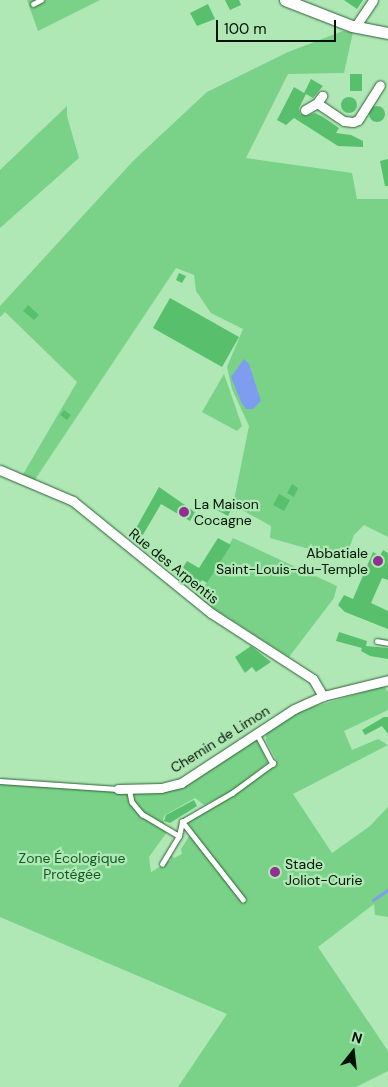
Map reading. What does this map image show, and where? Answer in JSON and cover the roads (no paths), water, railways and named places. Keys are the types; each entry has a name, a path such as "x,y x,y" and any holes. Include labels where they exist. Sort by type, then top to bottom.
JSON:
{"main road":[{"path":"285,0 355,26 388,33"}],"street":[{"path":"355,26 373,0"},
{"path":"305,110 320,100 344,121 353,122 358,120 382,83"},
{"name":"Rue des Arpentis","path":"0,470 73,501 210,614 313,679 322,696"},
{"name":"Chemin de Limon","path":"118,789 161,788 181,783 256,732 322,696 388,680"}],"lane":[{"path":"33,4 41,0"},
{"path":"376,641 388,643"},
{"path":"162,864 179,836 182,822 232,793 273,764 256,732"},
{"name":"Chemin de Limon","path":"0,781 118,789"},
{"path":"129,788 132,802 142,814 179,836"},
{"path":"182,822 243,900"}],"water":[{"path":"244,359 249,364 261,401 253,409 246,409 241,402 231,377"}],"waterway":[{"path":"373,900 388,890"}],"place":[{"name":"La Maison Cocagne","path":"184,512"},
{"name":"Abbatiale Saint-Louis-du-Temple","path":"378,561"},
{"name":"Stade Joliot-Curie","path":"275,872"}],"park label":[{"name":"Zone Écologique Protégée","path":"72,866"}]}
